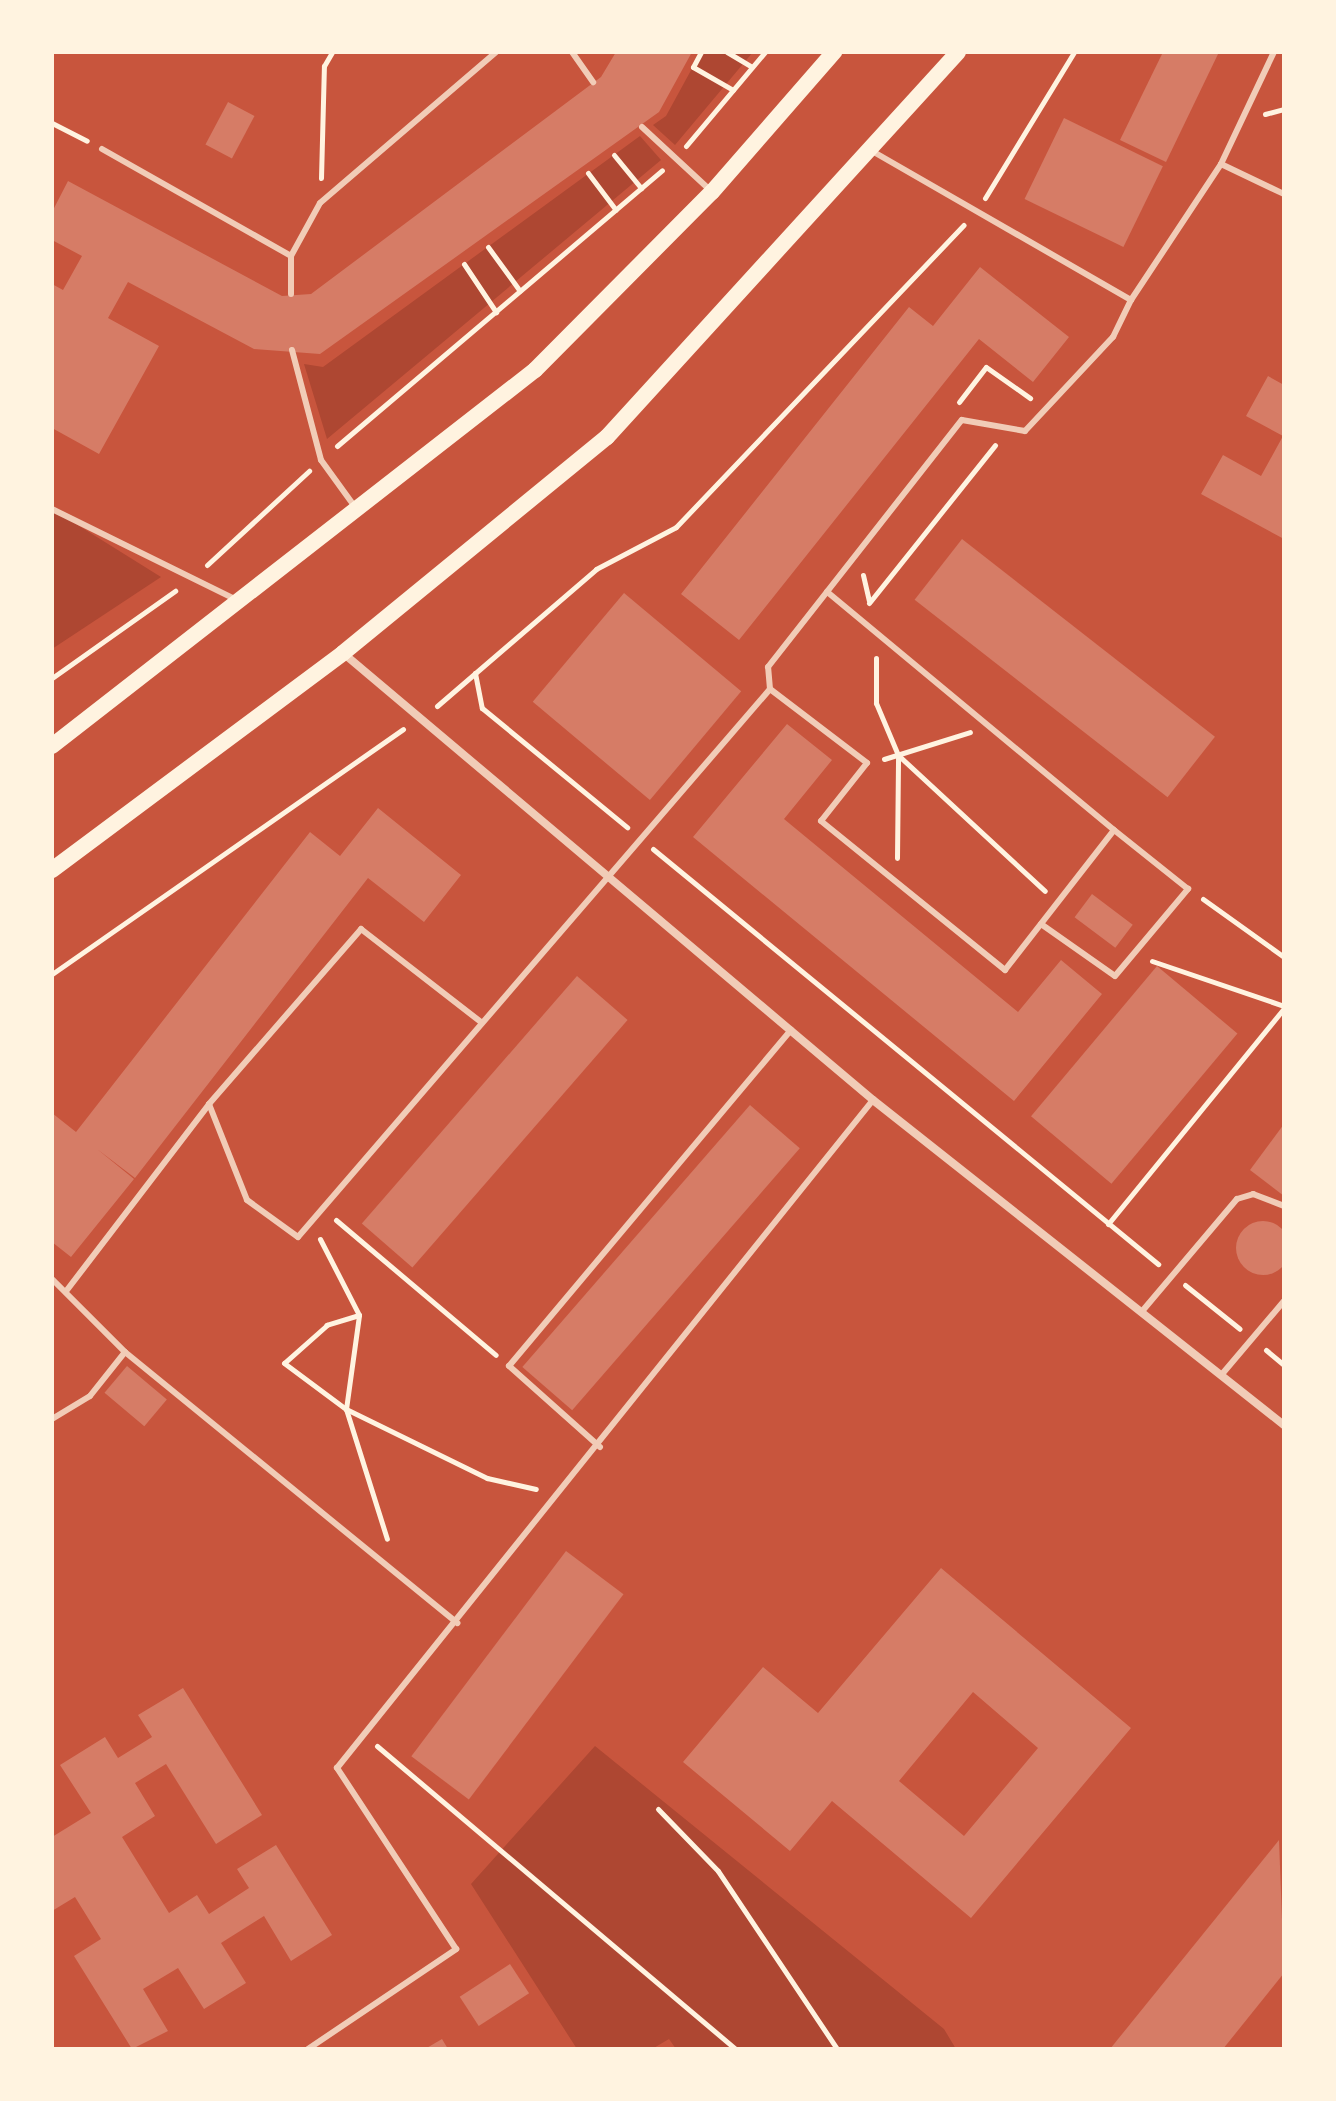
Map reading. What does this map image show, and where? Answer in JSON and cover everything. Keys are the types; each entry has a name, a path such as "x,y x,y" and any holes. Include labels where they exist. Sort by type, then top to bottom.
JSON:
{"main road":[{"path":"52,746 360,513 535,370 712,192 834,52"},
{"path":"52,870 343,653 607,437 872,151 958,52"}],"street":[{"path":"343,653 873,1100 1144,1309 1284,1425"}],"lane":[{"path":"291,294 291,256 320,203 496,52"},
{"path":"572,52 593,82"},
{"path":"209,1104 247,1200 298,1237 318,1205 609,877 770,689 768,667 962,420 1025,431 1113,337 1131,300 1221,164 1274,52"},
{"path":"642,127 712,192"},
{"path":"102,149 291,256"},
{"path":"872,151 975,215 1131,300"},
{"path":"1221,164 1284,194"},
{"path":"292,350 321,460 360,513"},
{"path":"52,509 241,602"},
{"path":"827,592 1188,889 1115,976 1041,924"},
{"path":"770,689 867,763 821,821 1005,970 1114,830"},
{"path":"67,1290 209,1104 361,929 481,1022"},
{"path":"600,1447 509,1366 791,1030"},
{"path":"308,2049 456,1949 337,1768 562,1495 873,1100"},
{"path":"1144,1309 1237,1199 1253,1194 1284,1206"},
{"path":"52,1279 67,1290 125,1352 457,1623"},
{"path":"1223,1373 1284,1301"},
{"path":"52,1419 90,1396 125,1352"}],"path":[{"path":"320,203 324,66 332,52"},
{"path":"701,52 693,67 733,90"},
{"path":"727,52 752,67"},
{"path":"52,678 193,578 321,460 675,159 765,52"},
{"path":"52,974 422,719 596,569 676,527 915,269 975,215 1074,52"},
{"path":"52,123 102,149"},
{"path":"614,155 641,188"},
{"path":"588,173 616,210"},
{"path":"488,247 520,291"},
{"path":"464,264 496,312"},
{"path":"858,617 1008,428"},
{"path":"858,553 875,632 876,703 898,755 896,882"},
{"path":"475,673 482,708 1108,1224 1284,1365"},
{"path":"867,763 987,726"},
{"path":"898,755 1058,902"},
{"path":"1188,889 1284,957"},
{"path":"1108,1224 1284,1007 1133,955"},
{"path":"318,1205 509,1366"},
{"path":"309,1217 359,1315 346,1409 398,1574"},
{"path":"359,1315 327,1325 284,1363 346,1409 487,1478 562,1495"},
{"path":"364,1735 736,2049"},
{"path":"658,1809 718,1871 837,2049"}],"shaded area":[{"path":"701,52 753,52 675,145 653,125 666,116"},
{"path":"640,136 661,160 327,439 304,364 323,367"},
{"path":"52,509 161,577 52,649"},
{"path":"595,1746 944,2029 956,2049 676,2049 669,2039 652,2049 577,2049 471,1884"}],"building":[{"path":"616,52 692,52 659,112 320,354 254,349 128,282 108,318 159,346 99,454 52,428 52,284 63,290 82,256 52,240 52,212 68,181 282,296 311,294 601,77"},
{"path":"1163,52 1219,52 1166,162 1120,140"},
{"path":"228,102 254,116 232,158 205,144"},
{"path":"1064,118 1163,166 1123,247 1025,199"},
{"path":"980,267 1069,337 1033,382 979,339 739,640 681,594 909,307 933,326"},
{"path":"1268,376 1284,385 1284,539 1201,494 1223,455 1261,476 1283,436 1246,416"},
{"path":"962,539 1215,737 1168,797 915,600"},
{"path":"624,593 741,691 650,800 533,702"},
{"path":"787,724 832,760 784,819 1018,1012 1061,960 1102,994 1014,1101 693,837"},
{"path":"378,808 461,875 424,922 368,878 135,1178 97,1149 134,1179 71,1257 52,1242 52,1113 76,1132 310,832 340,856"},
{"path":"1092,894 1133,925 1115,948 1075,917"},
{"path":"1157,966 1237,1033 1111,1184 1031,1116"},
{"path":"577,976 628,1020 412,1268 362,1224"},
{"path":"750,1105 800,1148 572,1410 522,1367"},
{"path":"1284,1124 1284,1196 1250,1170"},
{"path":"1263,1221 1274,1223 1282,1229 1288,1237 1288,1259 1282,1267 1274,1273 1263,1275 1252,1273 1244,1267 1238,1259 1236,1248 1238,1237 1244,1229 1252,1223"},
{"path":"127,1366 167,1399 144,1426 105,1393"},
{"path":"566,1551 624,1594 469,1800 411,1756"},
{"path":"941,1568 1131,1728 971,1918 832,1801 790,1851 683,1762 763,1667 818,1713","holes":["973,1692 1038,1748 964,1836 899,1781"]},
{"path":"183,1688 262,1815 216,1844 166,1764 135,1783 155,1816 122,1837 169,1913 197,1895 209,1914 249,1888 237,1869 276,1845 332,1935 291,1961 264,1916 221,1943 246,1983 204,2009 178,1968 143,1989 168,2031 132,2049 74,1956 101,1939 75,1897 52,1911 52,1837 91,1813 60,1765 105,1737 118,1758 152,1737 138,1715"},
{"path":"1279,1840 1284,1973 1223,2049 1110,2049"},
{"path":"510,1964 529,1993 479,2026 460,1997"},
{"path":"442,2039 448,2049 425,2049"}]}
